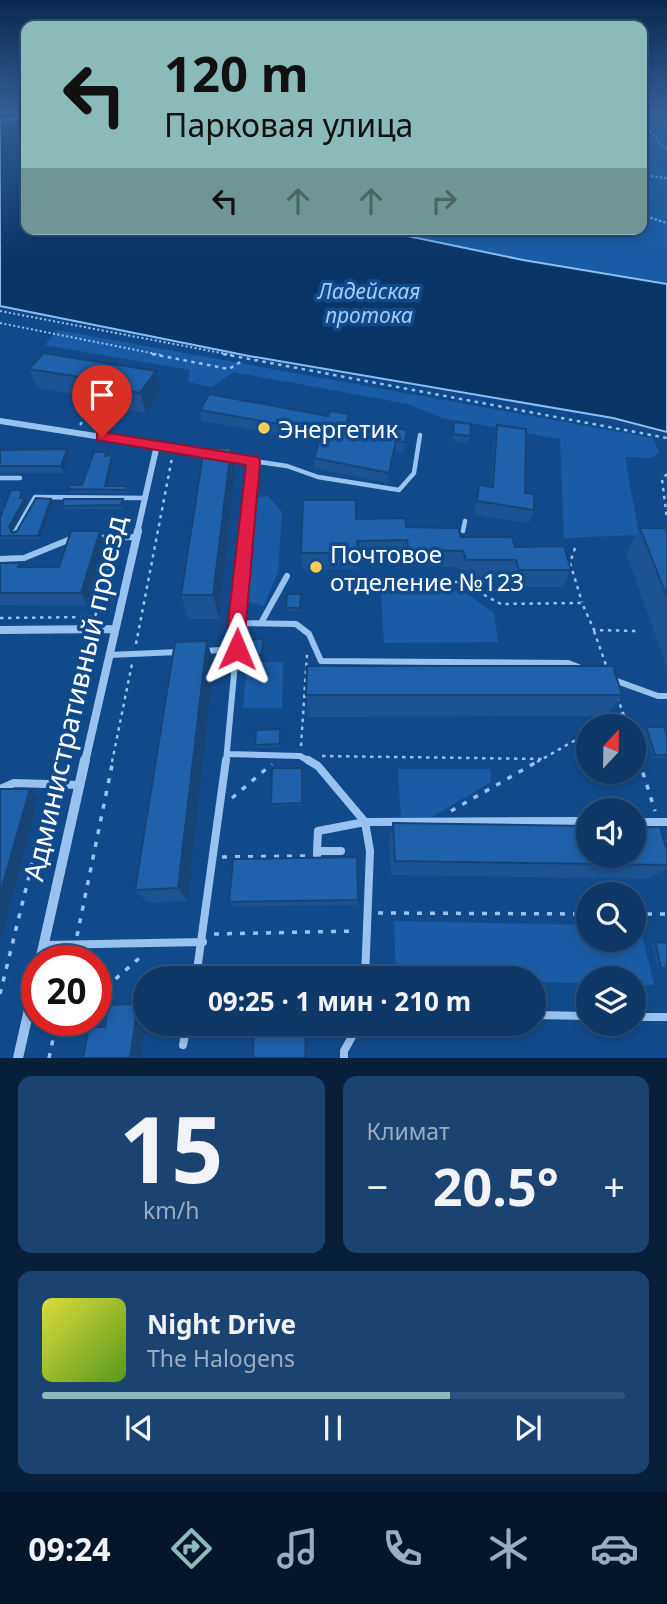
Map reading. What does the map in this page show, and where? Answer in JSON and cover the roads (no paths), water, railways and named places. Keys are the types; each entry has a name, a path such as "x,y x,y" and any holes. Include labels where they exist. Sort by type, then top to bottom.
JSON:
{"street":[{"path":"0,421 253,461"},
{"name":"Административный проезд","path":"43,945 157,445"},
{"path":"0,630 114,629"},
{"path":"18,1058 23,1036"}],"lane":[{"path":"198,966 227,754 253,461 287,466 318,477 398,490 409,484 419,462 420,435"},
{"path":"0,478 20,478"},
{"path":"15,532 35,497 144,498"},
{"path":"463,531 465,521"},
{"path":"94,538 136,537"},
{"path":"0,559 24,558 71,538 82,538"},
{"path":"261,623 287,576"},
{"path":"237,623 296,624 309,634 321,661 568,663 589,671"},
{"path":"198,651 237,649"},
{"path":"109,655 186,652"},
{"path":"611,678 658,696 667,696"},
{"path":"227,754 300,755 318,766 365,822 370,851 366,966"},
{"path":"0,789 15,783 80,785"},
{"path":"341,851 317,853 318,831 365,822 576,821"},
{"path":"43,945 203,938"},
{"path":"546,1016 576,1016"},
{"path":"646,1017 667,1017"},
{"path":"183,1045 185,1036"},
{"path":"344,1058 344,1051 352,1036"}],"water":[{"name":"Ладейская протока","path":"0,160 21,160 21,235 403,235 523,260 667,284 667,432 613,418 249,356 0,306"}],"place":[{"name":"Энергетик","path":"264,428"},
{"name":"Почтовое отделение №123","path":"316,567"}]}
